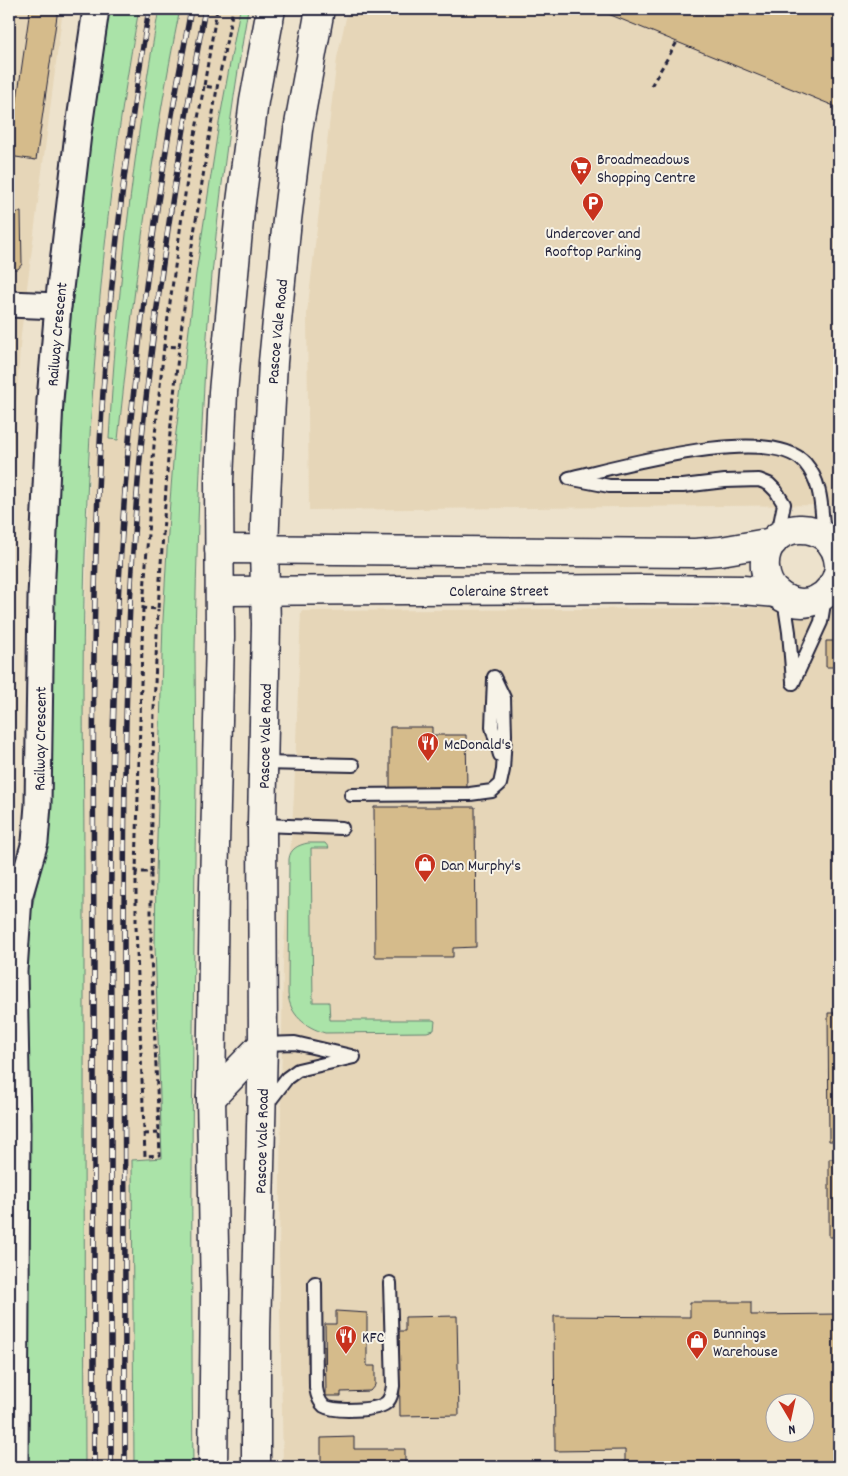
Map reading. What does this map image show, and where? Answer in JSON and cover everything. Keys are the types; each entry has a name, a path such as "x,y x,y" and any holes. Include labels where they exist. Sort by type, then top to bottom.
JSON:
{"main road":[{"path":"213,1467 215,1293 211,1098 220,638 220,450 231,295 240,210 254,101 271,9"},
{"name":"Pascoe Vale Road","path":"256,1467 256,1332 263,1044 262,763 264,550 273,362 278,302 298,130 320,9"},
{"path":"796,529 815,531 830,538 839,557 835,581 816,600 805,603 794,602 780,596 770,585 765,574 764,563 767,552 775,540 786,532 796,529"},
{"path":"219,548 264,550 695,553 721,551 775,540"},
{"name":"Coleraine Street","path":"220,591 642,589 743,590 780,596"},
{"path":"211,1098 263,1044"}],"street":[{"name":"Railway Crescent","path":"15,1467 17,1123 14,971 19,897 35,842 38,805 43,532 50,400 58,306 78,134 96,9"},
{"path":"9,304 58,306"}],"lane":[{"path":"775,540 784,504 769,484 759,480 724,481 683,486 609,486 569,478 693,451 725,447 759,447 780,450 803,461 813,474 822,500 830,538"},
{"path":"780,596 790,632 793,683 821,622 835,581"},
{"path":"351,795 470,794 492,791 500,784 503,770 504,698 494,677"},
{"path":"262,763 353,765"},
{"path":"262,825 342,828"},
{"path":"262,1112 287,1078 298,1070 354,1056 295,1043 263,1044"},
{"path":"315,1283 316,1388 321,1403 326,1407 334,1409 373,1409 387,1402 392,1395 390,1283"}],"path":[{"path":"217,9 188,173 164,346 154,445 143,608 136,872 145,1156 160,1155 151,956 151,872 158,608 169,442 193,243 217,88 233,9"},
{"path":"651,86 677,42"},
{"path":"204,86 217,88"},
{"path":"164,346 179,347"},
{"path":"143,608 158,608"},
{"path":"136,872 151,872"},
{"path":"144,1134 158,1133"}],"shaded area":[{"path":"9,9 63,9 21,334 9,502"},
{"path":"139,9 159,9 141,117 120,294 109,439 118,439 140,242 155,139 180,9 240,9 219,123 196,274 174,448 169,515 163,620 155,946 162,1158 132,1160 134,1467 85,1467 83,679 91,427 96,344 109,214 126,85"},
{"name":"Broadmeadows Shopping Centre","path":"348,9 839,9 839,507 831,505 309,510 307,313 337,58"},
{"path":"839,607 839,1467 283,1467 279,1253 283,961 294,796 301,611"}],"green space":[{"path":"110,9 139,9 113,175 104,260 90,428 86,513 83,681 85,1467 29,1467 27,954 32,910 48,839 60,454 73,292 92,125"},
{"path":"159,9 180,9 160,116 144,223 118,440 109,439 121,277 141,116"},
{"path":"240,9 248,9 227,142 216,231 205,366 197,545 192,1211 193,1467 134,1467 132,1160 162,1158 155,946 163,620 169,515 174,448 196,274 219,123"},
{"path":"308,843 325,843 329,848 311,848 313,1002 329,1002 330,1020 433,1020 435,1021 434,1030 427,1032 325,1033 305,1024 295,1014 288,994 289,859 295,848"}],"building":[{"path":"30,9 58,9 36,160 9,156"},
{"path":"596,9 839,9 839,108"},
{"path":"21,212 22,264 18,269 9,269 9,213"},
{"path":"826,641 839,641 839,1013 836,667 826,667"},
{"name":"McDonald's","path":"390,727 432,727 432,735 466,735 467,788 390,788"},
{"name":"Dan Murphy's","path":"374,807 475,807 476,947 453,948 453,957 375,957"},
{"path":"828,1013 839,1013 839,1141 829,1141"},
{"path":"829,1159 839,1159 839,1237 829,1237"},
{"name":"Bunnings Warehouse","path":"690,1302 751,1302 751,1315 839,1314 839,1467 625,1467 625,1450 555,1451 554,1316 690,1317"},
{"name":"KFC","path":"336,1311 367,1313 367,1366 375,1366 375,1385 370,1391 341,1392 341,1396 326,1396 325,1324 336,1324"},
{"path":"457,1316 459,1415 400,1416 399,1331 405,1331 405,1317"},
{"path":"325,1346 325,1363 308,1363 308,1347"},
{"path":"354,1437 354,1449 405,1449 405,1467 321,1467 321,1438"}],"railway":[{"path":"94,1467 93,767 97,528 102,410 111,295 131,123 149,9"},
{"path":"111,1467 111,840 119,583 128,455 149,263 168,136 191,9"},
{"path":"125,1467 124,857 127,669 133,544 143,422 157,304 174,186 205,9"}],"place":[{"name":"Broadmeadows Shopping Centre","path":"581,186"},
{"name":"Undercover and Rooftop Parking","path":"593,222"},
{"name":"McDonald's","path":"428,762"},
{"name":"Dan Murphy's","path":"425,883"},
{"name":"KFC","path":"346,1355"},
{"name":"Bunnings Warehouse","path":"697,1360"}]}
